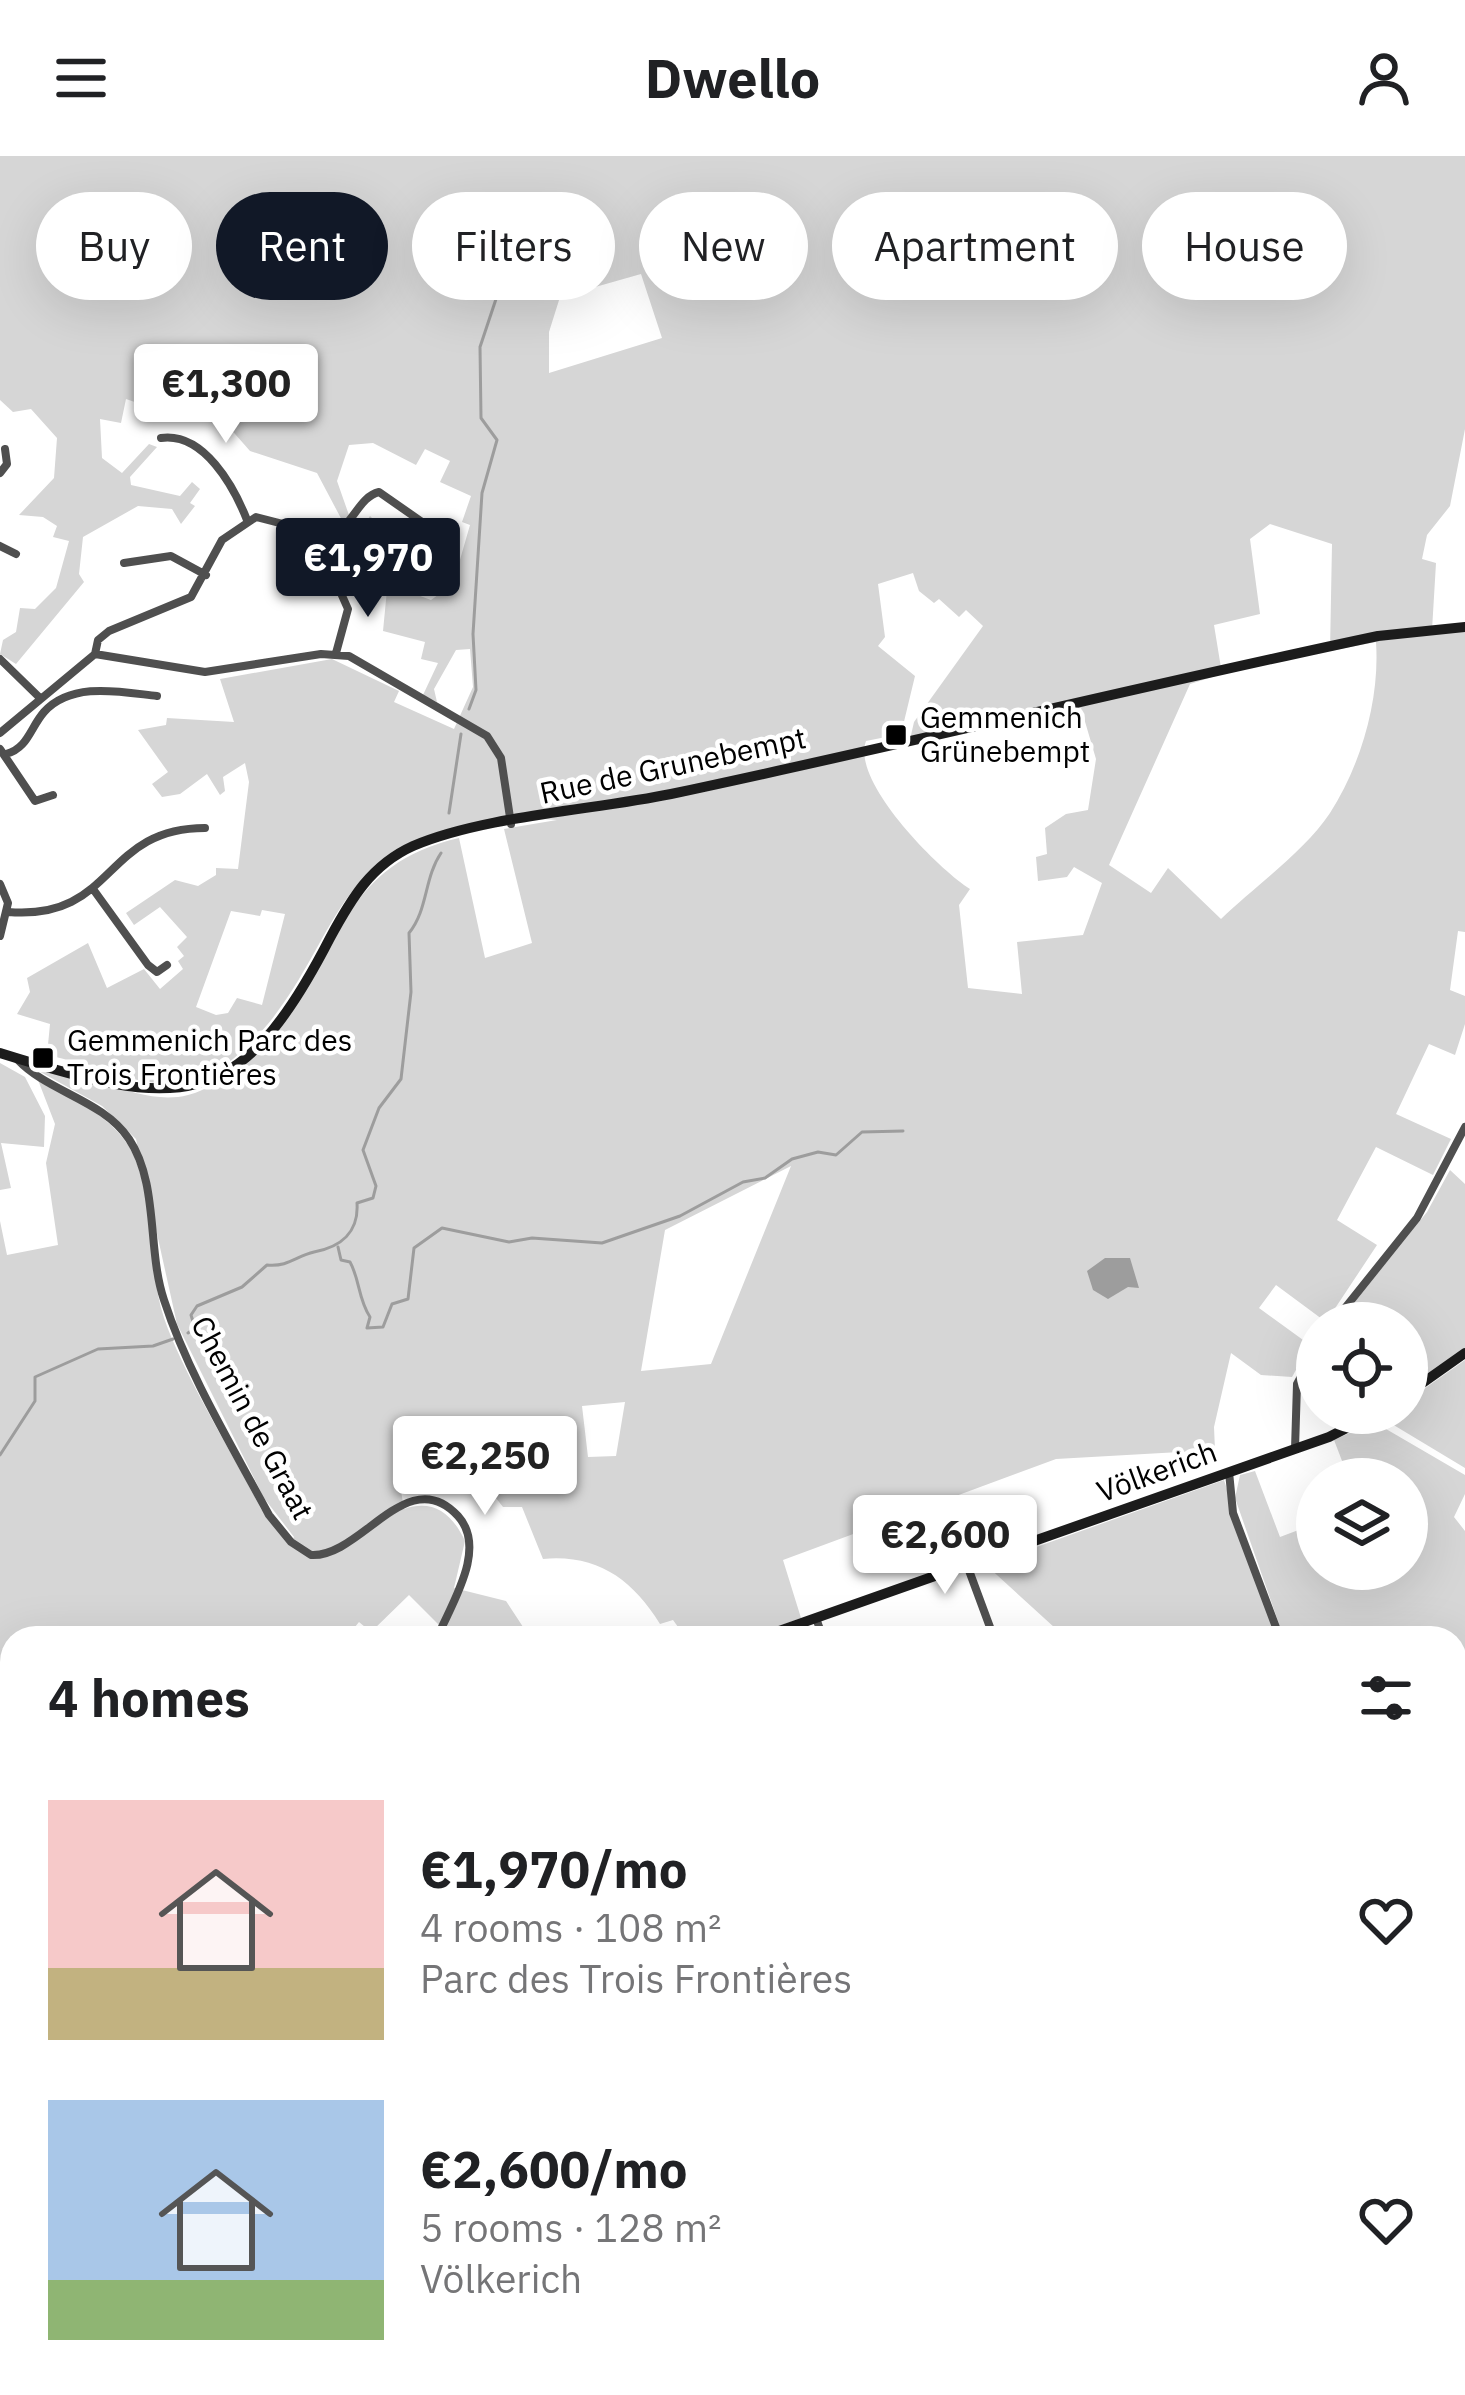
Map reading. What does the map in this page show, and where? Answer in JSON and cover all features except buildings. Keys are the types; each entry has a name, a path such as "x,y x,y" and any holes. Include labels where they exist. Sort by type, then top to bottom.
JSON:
{"street":[{"path":"161,438 187,441 215,465 248,520"},
{"path":"0,473 7,464 5,449"},
{"path":"0,734 95,654 104,634 183,602 206,575 222,540 248,520 271,518 330,536 350,524 368,496 380,492 422,522 425,542"},
{"path":"0,546 16,554"},
{"path":"124,563 179,557 206,575"},
{"path":"336,653 348,609 340,591"},
{"name":"Rue de Grunebempt","path":"8,1056 154,1091 181,1091 207,1083 280,1025 371,874 425,841 669,794 1378,636 1465,626"},
{"path":"95,654 206,672 336,653 487,736 501,758 511,824"},
{"path":"0,659 40,698"},
{"path":"53,795 35,801 3,752 19,749 44,712 72,695 101,691 157,696"},
{"path":"8,912 64,909 93,890 143,842 205,828"},
{"path":"0,884 8,912 0,936"},
{"path":"93,890 148,965 157,972 167,965"},
{"path":"0,1043 8,1056"},
{"name":"Chemin de Graat","path":"8,1056 97,1110 132,1144 141,1167 159,1282 175,1330 269,1515 285,1536 311,1555 328,1554 401,1505 423,1499 448,1508 465,1526 467,1563 442,1626"},
{"path":"1350,1302 1417,1218 1465,1127"},
{"path":"1428,1379 1465,1353"},
{"path":"1295,1449 1296,1416"},
{"name":"Völkerich","path":"794,1626 1329,1434"},
{"path":"1229,1472 1233,1513 1275,1626"},
{"path":"967,1565 990,1626"},
{"path":"817,1618 819,1626"}],"shaded area":[{"path":"0,156 1465,156 1465,429 1450,506 1427,535 1422,559 1436,563 1432,630 1465,630 1465,932 1458,931 1450,990 1465,996 1465,1024 1455,1055 1429,1044 1396,1114 1451,1139 1433,1175 1376,1147 1337,1220 1377,1245 1339,1302 1299,1302 1276,1285 1259,1308 1296,1335 1296,1370 1292,1377 1261,1375 1231,1353 1214,1427 1215,1450 1056,1459 783,1560 801,1618 779,1626 677,1626 673,1620 660,1624 638,1594 611,1573 580,1561 543,1559 522,1507 503,1507 459,1451 401,1491 404,1509 433,1507 448,1516 465,1541 454,1588 506,1601 522,1626 439,1626 409,1595 377,1626 359,1622 356,1626 0,1626 0,1221 7,1255 58,1245 46,1163 55,1124 38,1080 99,1115 128,1145 143,1185 158,1297 173,1341 261,1509 290,1544 294,1537 264,1498 177,1324 136,1139 102,1106 35,1069 73,1074 150,1096 188,1095 210,1086 276,1032 356,903 381,876 414,853 459,838 485,958 532,943 504,829 557,820 466,826 419,839 384,859 357,885 273,1017 237,1055 204,1079 153,1083 47,1055 50,1024 17,1014 30,992 27,978 88,943 107,988 144,969 160,989 183,969 178,961 184,956 177,947 187,937 160,907 134,925 126,913 175,880 198,886 216,875 216,868 238,869 249,782 245,763 223,777 225,791 220,795 207,774 180,794 162,797 152,784 168,772 138,730 166,725 167,718 234,722 220,679 332,659 399,691 394,702 454,729 473,687 470,649 456,650 434,689 437,702 423,695 438,663 421,659 425,642 383,631 389,569 368,550 339,542 353,528 359,533 370,516 375,521 365,538 393,564 396,587 431,600 453,584 470,525 462,522 471,496 440,482 450,461 425,449 416,465 373,443 349,445 337,481 350,518 344,524 317,473 250,451 228,426 166,393 158,410 126,399 121,423 100,419 102,458 122,473 149,444 157,447 130,477 131,485 180,496 192,482 200,489 190,503 195,506 181,524 172,509 138,506 83,537 79,574 84,582 16,664 0,654 3,640 16,632 20,608 35,609 56,588 69,541 53,537 57,526 43,517 19,515 54,478 57,438 31,409 13,412 0,400","holes":["1270,524 1332,544 1330,651 1376,642 1375,686 1359,753 1330,813 1293,855 1221,919 1168,868 1151,893 1109,865 1190,684 1222,674 1214,625 1260,614 1250,539","913,573 919,591 934,603 939,599 959,617 966,610 983,626 914,722 909,744 1081,708 1096,759 1088,810 1066,814 1045,828 1047,854 1036,857 1038,881 1067,877 1074,867 1102,883 1083,935 1017,942 1022,994 968,988 959,905 970,889 900,822 883,800 865,758 866,741 901,734 915,676 878,646 885,637 878,584","231,911 285,914 262,1005 237,998 228,1013 216,1015 196,1007","791,1166 711,1364 641,1371 665,1230","625,1402 616,1456 588,1457 582,1406"]},
{"path":"0,1063 25,1077 45,1116 44,1147 1,1143 11,1188 0,1190"},
{"path":"1450,1170 1465,1184 1465,1348 1428,1374 1428,1302 1355,1302 1427,1212"},
{"path":"1105,1258 1130,1258 1139,1288 1128,1287 1108,1299 1093,1290 1087,1271"},
{"path":"1465,1360 1465,1468 1409,1434 1428,1434 1428,1386"},
{"path":"1347,1434 1395,1434 1465,1475 1465,1494 1454,1517 1465,1531 1465,1626 1280,1626 1235,1498 1240,1475 1255,1471 1280,1537 1296,1531 1296,1590 1428,1590 1428,1458 1341,1458 1334,1440"},
{"path":"1224,1480 1272,1626 1053,1626 986,1565"}],"waterway":[{"path":"469,709 476,690 473,634 482,493 497,440 481,418 480,347 496,300"},
{"path":"449,813 461,734"},
{"path":"188,1333 195,1328 191,1315 197,1306 242,1287 267,1265 287,1263 340,1242 355,1222 357,1203 373,1198 376,1186 363,1150 379,1108 401,1079 411,992 409,933 441,853"},
{"path":"338,1247 341,1260 350,1262 353,1269 370,1317 367,1328 383,1327 392,1304 408,1299 414,1248 442,1228 509,1242 532,1238 602,1243 680,1216 743,1182 765,1178 792,1159 818,1152 836,1155 862,1132 903,1131"},
{"path":"0,1455 35,1401 35,1377 98,1349 153,1346 173,1339"}],"place":[{"name":"Gemmenich Grünebempt","path":"896,735"},
{"name":"Gemmenich Parc des Trois Frontières","path":"43,1058"}]}
